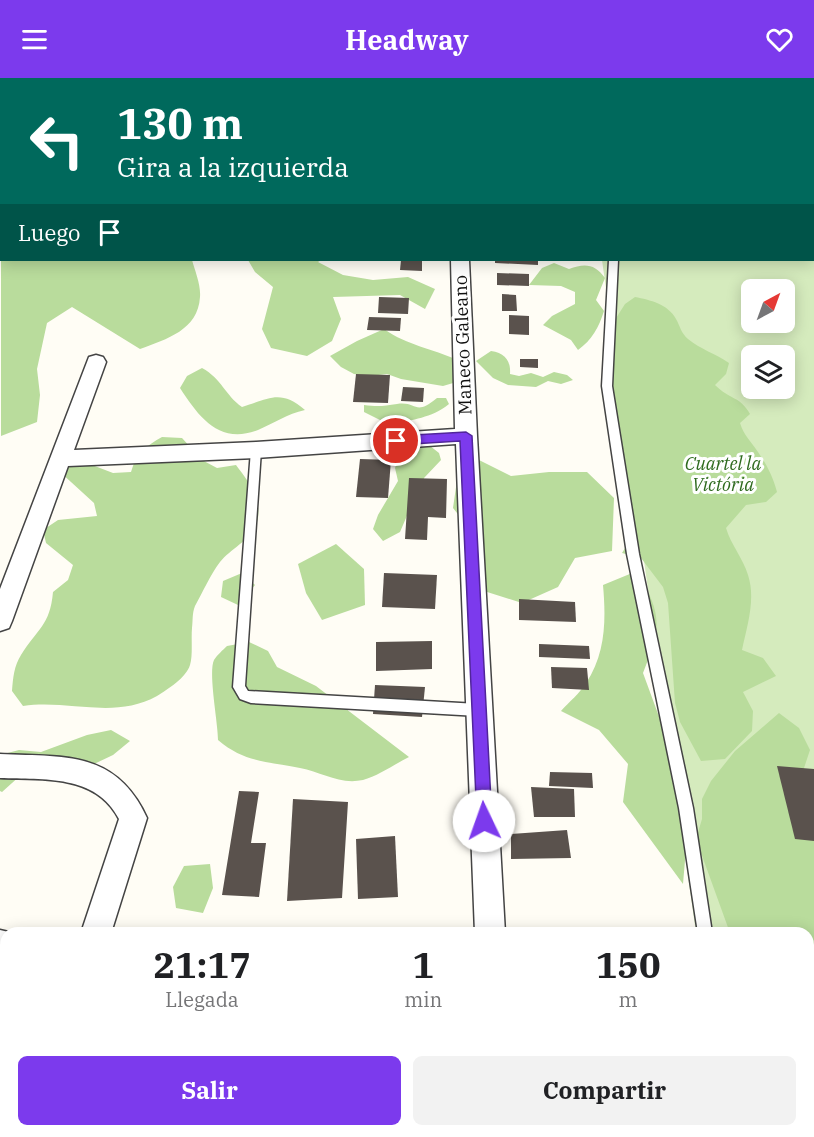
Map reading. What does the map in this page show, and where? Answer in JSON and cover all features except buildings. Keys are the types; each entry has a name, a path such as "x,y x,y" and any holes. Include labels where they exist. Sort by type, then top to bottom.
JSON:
{"street":[{"name":"Maneco Galeano","path":"460,261 478,710 490,927"},
{"path":"0,621 96,362"},
{"path":"62,458 256,450 466,436"},
{"path":"0,766 89,773 109,783 128,804 133,818 98,927"}],"lane":[{"path":"613,261 607,386 633,554 686,808 704,927"},
{"path":"256,450 239,687 244,694 251,698 478,710"}],"green space":[{"path":"1,261 192,261 200,288 198,308 194,318 170,337 140,349 72,307 47,323 37,369 40,395 37,422 1,436"},
{"path":"249,261 320,261 318,262 343,275 373,280 408,277 435,289 425,309 400,295 333,297 341,319 332,341 307,356 271,348 262,329 273,287 255,272"},
{"name":"Cuartel la Victória","path":"602,261 814,261 814,927 695,927"},
{"path":"554,263 569,269 580,266 593,267 605,278 596,300 604,311 602,317 591,337 578,350 571,340 543,325 552,316 575,304 575,292 561,286 529,285 542,268"},
{"path":"635,297 663,306 673,314 688,339 729,363 726,374 715,385 742,404 750,414 740,423 767,466 777,492 766,502 746,505 726,528 746,569 750,584 750,612 742,650 763,658 776,676 743,692 753,711 752,731 725,759 701,761 680,722 675,703 668,603 663,587 641,558 622,553 630,540 611,430 613,323 625,304"},
{"path":"384,329 411,343 457,360 460,381 443,386 401,379 387,374 370,376 354,374 341,367 330,356"},
{"path":"491,351 506,358 510,374 519,376 531,373 543,377 554,372 567,375 573,380 561,384 548,381 536,387 508,385 493,378 476,361"},
{"path":"202,368 209,372 242,407 268,398 282,397 297,403 305,410 244,434 221,431 203,418 180,388 187,376"},
{"path":"437,398 446,398 449,404 428,415 392,426 364,412 364,405 404,404 424,407"},
{"path":"162,437 182,438 202,460 217,468 236,465 253,490 258,503 258,518 252,532 220,562 195,606 188,670 176,683 157,696 124,707 23,706 12,691 17,663 46,620 53,592 68,580 73,565 46,543 43,530 58,520 97,516 94,503 48,461 66,455 113,473 131,472 142,451"},
{"path":"425,442 439,453 441,460 424,478 423,492 412,504 400,532 383,541 373,529 378,515 398,481 395,468 397,462"},
{"path":"479,460 511,476 549,472 587,472 614,498 612,551 575,558 558,587 522,603 484,591 473,533 453,508 457,480"},
{"path":"336,544 364,569 365,605 322,620 306,593 298,564"},
{"path":"637,571 651,599 656,621 654,643 643,673 690,801 683,884 623,802 628,764 599,730 561,711 584,687 598,660 604,623 603,585"},
{"path":"242,573 255,585 238,605 221,597 223,581"},
{"path":"249,642 268,651 277,667 316,686 409,757 369,778 346,781 308,770 257,760 228,748 218,740 212,666 215,658 227,646"},
{"path":"779,713 799,728 810,750 798,786 814,804 814,927 728,927 696,839 702,819 702,799 711,781 735,751"},
{"path":"111,730 130,741 113,755 92,765 22,774 2,792 0,791 0,755 19,750 41,752 87,735"},
{"path":"210,864 213,888 203,913 176,908 173,887 184,866"}],"route":[{"path":"396,441 466,436 484,821"}]}
